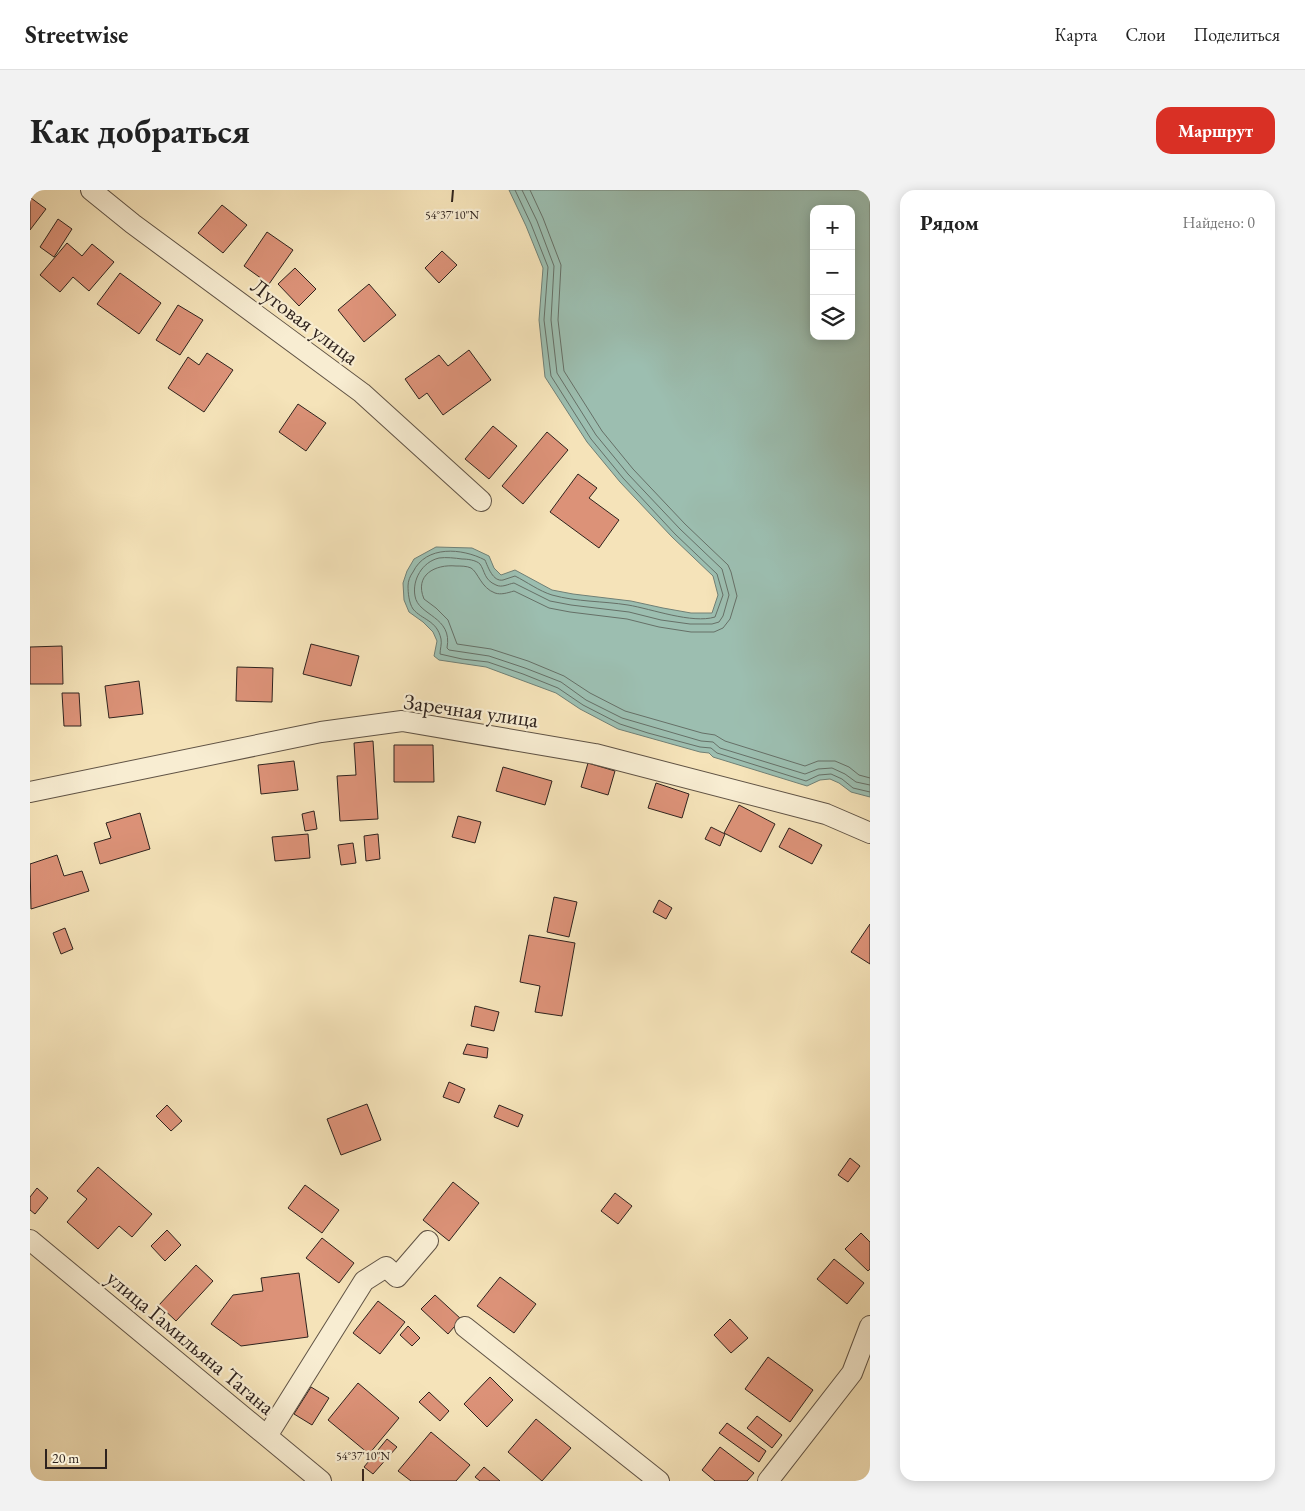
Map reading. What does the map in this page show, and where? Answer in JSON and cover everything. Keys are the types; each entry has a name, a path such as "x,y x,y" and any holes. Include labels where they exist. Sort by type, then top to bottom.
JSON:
{"street":[{"name":"Луговая улица","path":"91,190 362,393 481,501"},
{"name":"Заречная улица","path":"30,792 321,732 402,721 594,754 826,814 870,833"},
{"name":"улица Гамильяна Тагана","path":"30,1240 321,1481"},
{"path":"267,1436 364,1280 386,1267 397,1277 428,1241"},
{"path":"768,1481 852,1373 870,1326"},
{"path":"465,1327 659,1481"}],"water":[{"path":"509,190 870,190 870,797 851,792 830,779 820,780 807,786 713,757 709,753 618,729 580,709 556,693 486,667 439,660 434,656 437,641 433,632 409,612 404,600 403,583 414,559 436,547 472,548 489,556 494,568 501,575 515,570 552,590 573,594 631,601 691,613 712,613 718,595 713,576 672,537 620,482 587,442 545,377 539,320 543,268"}],"building":[{"path":"31,198 46,209 30,230 30,200"},
{"path":"222,205 247,225 223,253 198,233"},
{"path":"58,219 72,229 54,257 40,247"},
{"path":"267,232 293,250 269,284 244,266"},
{"path":"67,243 82,256 92,244 114,262 89,291 73,277 60,292 40,275"},
{"path":"442,251 457,265 439,283 425,268"},
{"path":"295,268 316,289 299,306 278,284"},
{"path":"120,273 161,303 139,334 97,304"},
{"path":"369,284 396,315 364,342 338,310"},
{"path":"178,305 203,320 180,355 156,340"},
{"path":"469,350 491,380 443,415 427,393 419,399 405,379 439,355 448,366"},
{"path":"207,353 233,370 204,412 168,388 188,357 199,365"},
{"path":"298,404 326,423 306,451 279,432"},
{"path":"493,426 517,446 489,479 465,459"},
{"path":"547,432 568,450 523,504 502,486"},
{"path":"578,474 597,488 589,498 619,520 599,548 550,512"},
{"path":"311,644 359,656 351,686 303,674"},
{"path":"62,646 63,684 30,684 30,647"},
{"path":"237,667 273,668 272,702 236,701"},
{"path":"139,681 143,714 109,718 105,686"},
{"path":"62,693 79,693 81,726 64,726"},
{"path":"373,741 378,819 340,821 337,776 356,775 354,743"},
{"path":"394,745 433,745 434,782 394,782"},
{"path":"294,761 298,790 261,794 258,765"},
{"path":"588,763 615,771 608,795 581,787"},
{"path":"503,767 552,781 545,805 496,791"},
{"path":"656,783 689,794 682,818 648,808"},
{"path":"739,805 775,824 761,852 724,833"},
{"path":"314,811 317,829 305,831 302,814"},
{"path":"140,813 150,849 100,864 94,843 111,838 106,823"},
{"path":"458,816 481,822 475,843 452,837"},
{"path":"711,827 725,834 720,846 705,839"},
{"path":"789,828 822,845 812,864 779,847"},
{"path":"308,834 310,858 275,861 272,837"},
{"path":"378,834 380,859 366,861 364,836"},
{"path":"353,843 356,863 341,865 338,845"},
{"path":"57,855 64,876 82,871 89,891 31,909 30,864"},
{"path":"554,897 577,902 569,937 547,932"},
{"path":"659,900 672,908 666,919 653,912"},
{"path":"870,924 870,964 851,952"},
{"path":"65,928 73,949 61,954 53,933"},
{"path":"529,935 575,943 562,1016 535,1012 540,986 520,982"},
{"path":"475,1006 499,1012 494,1031 471,1026"},
{"path":"467,1044 488,1048 487,1058 463,1054"},
{"path":"449,1082 465,1089 459,1103 443,1097"},
{"path":"367,1104 381,1140 341,1155 327,1119"},
{"path":"167,1105 182,1121 171,1131 156,1116"},
{"path":"499,1105 523,1115 518,1127 494,1117"},
{"path":"850,1158 860,1166 848,1182 838,1175"},
{"path":"98,1167 152,1214 132,1237 119,1226 98,1249 67,1222 87,1199 77,1191"},
{"path":"453,1182 479,1203 449,1241 423,1220"},
{"path":"305,1185 339,1210 322,1233 288,1208"},
{"path":"37,1188 48,1198 35,1214 30,1210 30,1197"},
{"path":"615,1193 632,1206 618,1224 601,1211"},
{"path":"167,1230 181,1245 165,1261 151,1246"},
{"path":"861,1233 870,1242 870,1269 868,1271 845,1249"},
{"path":"322,1238 354,1263 339,1283 306,1258"},
{"path":"834,1259 864,1283 847,1304 817,1279"},
{"path":"196,1265 213,1281 176,1321 159,1305"},
{"path":"299,1273 308,1337 241,1346 211,1324 233,1295 263,1291 261,1278"},
{"path":"500,1277 536,1304 514,1333 477,1306"},
{"path":"435,1295 461,1319 448,1334 421,1309"},
{"path":"378,1301 405,1322 380,1354 353,1333"},
{"path":"730,1319 748,1338 731,1353 714,1335"},
{"path":"408,1326 420,1338 412,1346 400,1335"},
{"path":"768,1357 813,1390 790,1422 745,1389"},
{"path":"490,1377 513,1400 487,1427 464,1404"},
{"path":"358,1383 399,1418 369,1454 328,1420"},
{"path":"311,1387 329,1398 312,1425 294,1414"},
{"path":"429,1392 449,1411 440,1421 419,1402"},
{"path":"757,1416 782,1435 772,1448 747,1428"},
{"path":"536,1419 571,1448 542,1481 508,1452"},
{"path":"727,1423 766,1451 759,1462 719,1433"},
{"path":"431,1432 470,1465 456,1481 411,1481 398,1471"},
{"path":"387,1439 397,1447 373,1474 364,1467"},
{"path":"720,1447 754,1473 747,1481 715,1481 702,1470"},
{"path":"484,1467 500,1481 480,1481 475,1477"}]}
